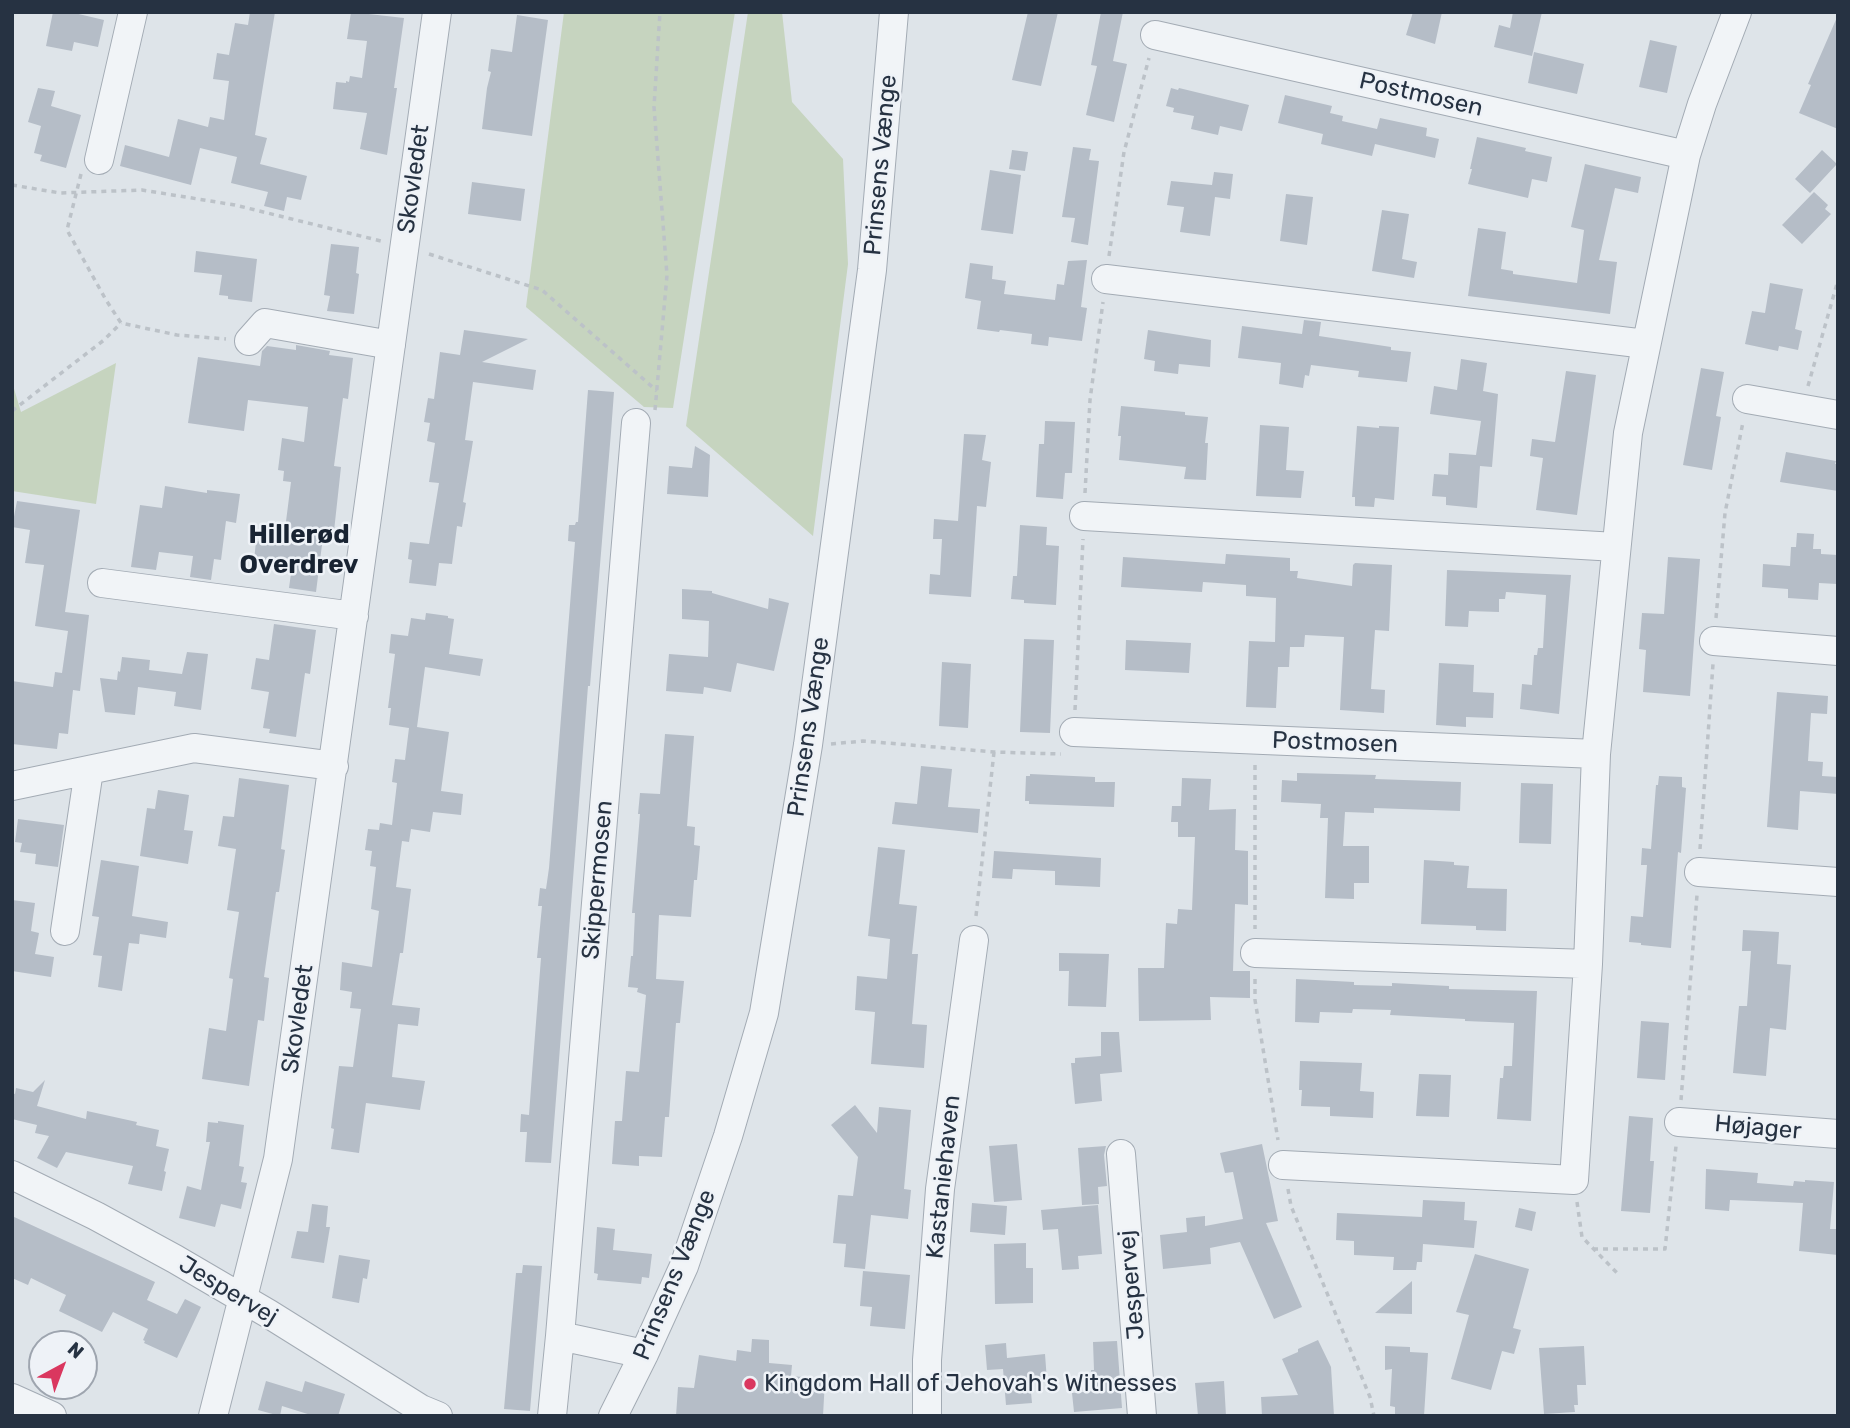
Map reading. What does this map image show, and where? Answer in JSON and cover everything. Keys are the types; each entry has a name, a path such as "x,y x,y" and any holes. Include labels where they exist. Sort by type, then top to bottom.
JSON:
{"street":[{"path":"99,160 133,12"},
{"name":"Skovledet","path":"213,1416 278,1159 437,12"},
{"name":"Prinsens Vænge","path":"613,1416 684,1266 728,1136 764,1013 808,745 872,270 894,12"},
{"path":"1283,1165 1574,1180 1588,964 1596,754 1628,433 1686,155 1737,12"},
{"name":"Postmosen","path":"1155,35 1686,155"},
{"path":"1106,279 1646,344"},
{"path":"249,341 265,323 391,345"},
{"path":"1747,399 1838,415"},
{"name":"Skippermosen","path":"552,1416 636,423"},
{"path":"1084,516 1616,547"},
{"path":"102,583 354,616"},
{"path":"1714,641 1838,651"},
{"name":"Postmosen","path":"1074,732 1596,754"},
{"path":"12,786 194,748 334,765"},
{"path":"65,931 89,770"},
{"path":"1699,872 1838,882"},
{"name":"Kastaniehaven","path":"927,1416 927,1360 940,1189 974,940"},
{"path":"1255,953 1588,964"},
{"name":"Højager","path":"1679,1122 1838,1134"},
{"name":"Jespervej","path":"1121,1154 1142,1416"},
{"name":"Jespervej","path":"12,1175 175,1259 421,1409 438,1416"},
{"path":"560,1336 644,1354"},
{"path":"12,1398 52,1416"}],"path":[{"path":"12,185 60,193 142,190 235,205 404,247 541,290 657,391 667,275 654,107 660,12"},
{"path":"808,745 863,741 1073,754 1090,400 1124,152 1155,35"},
{"path":"75,192 67,230 121,323 177,335 249,341"},
{"path":"1802,409 1838,280"},
{"path":"12,411 104,340 121,323"},
{"path":"1255,739 1255,1000 1283,1165 1291,1206 1370,1397 1374,1416"},
{"path":"974,940 994,751"},
{"path":"1574,1180 1582,1237 1620,1276"}],"green space":[{"path":"564,12 735,12 673,408 644,407 526,307"},
{"path":"748,12 782,12 792,102 843,159 848,264 813,536 686,426"},
{"path":"116,363 96,504 12,491 12,382 21,412"}],"building":[{"path":"53,12 70,12 104,20 98,47 74,42 72,51 46,46"},
{"path":"250,12 275,12 255,135 267,138 260,164 307,176 301,200 287,197 284,211 264,206 268,192 231,183 237,157 200,148 191,185 120,166 125,145 169,157 178,119 208,127 210,117 224,120 229,81 213,79 217,53 229,55 235,23 248,25"},
{"path":"351,12 404,18 387,155 360,149 367,113 333,109 336,82 349,82 350,76 362,78 367,41 347,39"},
{"path":"1028,12 1058,12 1041,86 1012,80"},
{"path":"1101,12 1123,12 1113,61 1127,64 1114,122 1086,115 1097,66 1091,65"},
{"path":"1413,12 1442,12 1435,44 1406,35"},
{"path":"1513,12 1542,12 1532,56 1494,47 1499,25 1510,28"},
{"path":"517,15 548,20 532,136 482,129 491,72 488,71 491,49 512,52"},
{"path":"1838,15 1838,129 1799,113 1811,85 1808,84"},
{"path":"1650,40 1677,46 1667,93 1639,87"},
{"path":"1534,52 1584,64 1577,94 1528,83"},
{"path":"38,88 55,91 51,106 81,115 66,168 40,161 42,155 34,153 41,126 28,122"},
{"path":"1171,88 1249,105 1242,131 1220,126 1218,135 1191,129 1194,116 1173,112 1174,108 1166,106"},
{"path":"1285,95 1332,106 1330,113 1343,116 1342,121 1377,129 1380,118 1427,128 1426,136 1439,139 1435,158 1375,144 1372,156 1321,144 1323,134 1278,123"},
{"path":"1477,137 1552,157 1547,182 1532,179 1528,198 1468,184"},
{"path":"1073,147 1091,149 1089,160 1099,161 1088,245 1071,242 1075,218 1062,217"},
{"path":"1012,150 1028,152 1025,171 1009,169"},
{"path":"1822,150 1837,164 1810,193 1795,179"},
{"path":"1585,164 1641,177 1638,193 1615,188 1599,260 1617,262 1610,314 1468,296 1478,228 1506,232 1501,269 1513,271 1513,274 1577,283 1584,230 1571,227"},
{"path":"990,170 1021,175 1013,234 981,230"},
{"path":"1214,172 1233,174 1230,199 1215,197 1210,236 1180,232 1184,207 1167,205 1171,181 1212,185"},
{"path":"472,182 525,189 521,221 468,214"},
{"path":"1814,192 1828,205 1825,209 1831,214 1802,244 1782,225"},
{"path":"1286,194 1313,197 1307,245 1280,241"},
{"path":"1382,210 1409,214 1402,259 1417,262 1414,278 1372,271"},
{"path":"331,244 359,247 354,314 327,311 330,296 324,295"},
{"path":"196,251 257,259 252,302 219,295 222,275 194,272"},
{"path":"1087,260 1081,307 1087,308 1082,341 1049,337 1048,346 1031,344 1032,334 977,329 981,301 965,298 970,263 993,266 992,279 1006,281 1004,294 1055,300 1057,284 1064,285 1068,261"},
{"path":"1770,283 1803,289 1795,329 1802,331 1798,350 1779,346 1778,351 1745,344 1752,311 1765,313"},
{"path":"1304,320 1321,322 1319,336 1411,352 1407,382 1358,377 1359,371 1311,365 1309,376 1305,375 1303,388 1279,384 1281,363 1238,358 1242,326 1302,334"},
{"path":"464,330 528,339 482,362 536,370 533,390 473,382 465,440 473,441 463,502 466,503 462,527 457,526 452,564 439,563 436,586 409,583 412,560 408,559 410,542 429,544 439,483 429,482 435,443 427,441 430,423 424,422 428,398 434,399 440,352 460,355"},
{"path":"1148,330 1211,340 1210,367 1179,364 1178,374 1154,371 1155,361 1144,359"},
{"path":"296,345 330,351 329,355 353,358 348,399 343,398 334,466 341,467 334,531 324,529 316,592 289,588 292,566 254,561 256,541 283,545 291,482 283,481 284,471 278,470 282,438 304,442 308,407 248,400 244,431 188,423 198,357 260,366 262,351 267,346 296,350"},
{"path":"1461,359 1487,363 1483,391 1498,394 1492,467 1480,466 1477,508 1446,505 1446,497 1432,496 1434,474 1448,475 1449,453 1476,455 1481,421 1430,414 1434,386 1457,390"},
{"path":"1701,368 1724,372 1716,416 1721,417 1712,470 1683,465"},
{"path":"1566,371 1596,375 1577,515 1536,510 1543,458 1530,456 1532,439 1555,442"},
{"path":"588,390 614,392 611,432 588,686 551,1163 525,1162 527,1132 520,1132 521,1114 529,1115 541,958 537,958 542,906 538,906 540,888 546,889 549,868 575,542 568,541 569,525 578,522"},
{"path":"1121,406 1208,417 1205,443 1208,443 1206,480 1184,479 1186,467 1119,460"},
{"path":"1045,421 1075,422 1072,473 1065,473 1063,499 1036,497 1039,444 1044,444"},
{"path":"1260,425 1289,427 1286,470 1304,471 1301,498 1256,496"},
{"path":"1357,426 1399,427 1394,500 1375,498 1374,507 1355,506 1355,497 1352,497"},
{"path":"964,434 986,435 982,460 991,462 986,507 977,506 971,597 929,594 930,574 940,575 942,539 933,539 934,519 958,521"},
{"path":"695,446 710,455 708,497 667,494 669,466 692,468"},
{"path":"1786,452 1836,461 1838,491 1780,482"},
{"path":"165,486 207,493 207,490 240,494 236,523 226,521 221,560 214,559 211,580 190,577 193,556 159,552 156,570 131,567 140,505 162,508"},
{"path":"17,501 80,510 65,612 89,615 80,691 73,690 68,734 59,733 57,749 12,744 12,681 53,687 55,672 62,673 68,631 35,626 44,565 25,563 30,530 12,527"},
{"path":"1020,525 1047,527 1046,545 1059,546 1056,605 1024,603 1024,600 1011,599 1013,576 1017,576"},
{"path":"1797,533 1814,534 1813,549 1821,549 1821,554 1838,555 1837,584 1819,583 1818,600 1788,598 1788,589 1762,587 1763,564 1790,566 1791,547 1796,547"},
{"path":"1226,554 1290,558 1290,571 1298,571 1297,578 1352,586 1355,563 1392,565 1389,631 1375,630 1371,689 1385,690 1384,713 1340,710 1344,637 1305,635 1304,647 1290,647 1289,667 1278,667 1276,708 1246,707 1249,641 1275,642 1276,598 1246,596 1246,585 1203,582 1202,592 1121,587 1123,557 1225,564"},
{"path":"1668,557 1700,559 1690,696 1643,692 1646,650 1639,649 1642,613 1664,614"},
{"path":"1447,570 1571,575 1559,714 1520,709 1522,684 1532,685 1534,655 1537,655 1538,648 1543,648 1546,595 1506,592 1505,599 1499,599 1499,612 1469,611 1468,627 1445,626"},
{"path":"682,589 712,591 768,609 769,598 789,603 774,671 737,663 731,692 704,687 703,694 666,691 669,654 708,657 709,621 682,619"},
{"path":"426,613 454,619 449,654 483,659 480,676 425,667 417,727 449,732 441,791 463,794 461,815 433,812 430,832 411,829 409,842 402,841 396,887 411,889 403,953 400,953 392,1005 420,1008 418,1026 398,1024 392,1077 425,1081 420,1110 366,1103 359,1153 331,1149 339,1066 353,1067 361,1009 350,1008 352,992 340,990 342,962 372,967 379,911 371,909 376,867 370,866 372,851 365,850 368,829 379,830 380,823 392,825 397,783 392,782 395,759 405,760 409,728 389,725 391,708 388,708 395,654 389,653 391,634 408,636 411,618 425,620"},
{"path":"274,624 316,630 310,674 305,673 296,737 269,733 270,729 263,728 269,692 251,689 256,658 269,660"},
{"path":"1024,639 1054,640 1050,733 1020,732"},
{"path":"1126,640 1191,643 1189,673 1125,670"},
{"path":"187,652 208,654 201,710 174,706 176,692 138,687 135,715 105,712 100,678 117,680 122,657 150,660 149,670 182,674"},
{"path":"942,662 971,664 968,728 939,726"},
{"path":"1439,663 1474,665 1473,692 1494,693 1493,718 1466,717 1466,727 1436,725"},
{"path":"1777,692 1828,696 1827,714 1811,713 1808,761 1823,762 1822,776 1838,777 1838,794 1800,791 1798,830 1767,827"},
{"path":"665,734 694,736 687,826 695,827 694,845 700,846 691,917 659,915 656,979 684,981 680,1023 676,1023 669,1117 665,1117 662,1157 639,1156 639,1166 612,1164 615,1121 622,1121 626,1071 639,1072 646,995 637,992 638,988 628,987 633,956 635,913 632,913 640,793 660,794"},
{"path":"921,766 952,769 948,807 980,809 978,833 892,824 895,802 917,804"},
{"path":"1297,773 1376,775 1375,779 1461,782 1460,811 1374,808 1374,813 1345,812 1343,846 1369,846 1369,883 1354,883 1354,899 1325,898 1328,818 1320,818 1321,804 1281,802 1282,780 1297,781"},
{"path":"1026,776 1095,777 1095,782 1115,782 1114,807 1029,804 1029,801 1025,801"},
{"path":"1659,776 1682,777 1682,787 1686,788 1671,948 1629,942 1631,916 1643,917 1647,865 1641,865 1642,848 1651,849"},
{"path":"239,778 289,785 281,849 285,850 264,977 269,978 264,1021 258,1020 249,1086 202,1079 209,1028 226,1031 233,979 229,978 239,912 227,910 236,849 218,846 223,816 234,817"},
{"path":"1182,778 1211,779 1209,810 1236,809 1235,850 1248,851 1248,905 1235,904 1233,971 1250,971 1250,998 1210,997 1211,1020 1139,1021 1138,968 1164,968 1166,923 1177,924 1178,909 1192,910 1195,837 1178,837 1178,822 1171,822 1172,806 1181,806"},
{"path":"1521,783 1553,784 1551,844 1519,843"},
{"path":"158,790 189,795 184,830 193,831 188,864 140,856 147,808 155,809"},
{"path":"18,819 64,825 58,867 35,864 36,854 20,852 22,843 15,842"},
{"path":"878,847 905,850 899,904 917,906 912,954 918,954 912,1024 927,1025 924,1068 871,1064 875,1012 855,1010 857,976 887,979 890,939 868,936"},
{"path":"994,851 1101,858 1100,887 1055,885 1055,871 1013,869 1012,879 992,878"},
{"path":"101,860 139,866 132,916 168,922 166,938 140,934 139,944 129,943 122,991 98,987 102,956 93,955 99,917 92,916"},
{"path":"1424,860 1469,866 1467,888 1507,889 1506,931 1476,930 1476,926 1421,924"},
{"path":"12,900 35,903 31,931 39,933 35,954 54,957 51,977 12,971"},
{"path":"1743,930 1779,932 1777,964 1791,965 1786,1030 1770,1028 1766,1076 1733,1073 1739,1006 1747,1006 1751,951 1742,951"},
{"path":"1059,953 1109,954 1106,1007 1068,1006 1069,971 1059,971"},
{"path":"1296,979 1354,982 1354,985 1392,986 1392,983 1449,986 1449,989 1537,991 1531,1121 1497,1119 1500,1078 1503,1078 1504,1066 1512,1066 1514,1023 1390,1015 1391,1010 1353,1009 1352,1013 1320,1012 1319,1023 1295,1022"},
{"path":"1641,1021 1669,1023 1665,1080 1637,1078"},
{"path":"1101,1032 1119,1032 1122,1072 1100,1074 1102,1101 1075,1104 1071,1063 1075,1063 1075,1058 1101,1056"},
{"path":"1300,1061 1362,1063 1360,1091 1374,1092 1373,1118 1330,1116 1330,1107 1301,1106"},
{"path":"1419,1074 1451,1075 1449,1117 1416,1116"},
{"path":"45,1080 37,1106 86,1119 87,1111 137,1122 136,1125 159,1130 156,1146 169,1149 162,1191 128,1184 133,1166 66,1152 57,1168 37,1158 49,1136 35,1133 37,1125 12,1119 12,1093 15,1094 16,1088 33,1092"},
{"path":"855,1105 877,1133 879,1107 911,1110 904,1189 911,1190 908,1219 871,1215 865,1269 844,1267 846,1244 833,1243 838,1195 853,1196 858,1157 831,1125"},
{"path":"1629,1116 1653,1118 1650,1161 1654,1161 1650,1213 1621,1211"},
{"path":"208,1122 244,1125 239,1166 244,1167 241,1182 247,1183 241,1209 221,1204 215,1227 179,1218 187,1186 201,1190 210,1142 206,1142"},
{"path":"1017,1144 1022,1200 994,1202 989,1146"},
{"path":"1262,1144 1278,1221 1266,1223 1302,1307 1274,1319 1240,1242 1210,1248 1211,1264 1163,1269 1160,1235 1187,1232 1186,1218 1205,1216 1205,1226 1243,1219 1233,1172 1225,1173 1220,1153"},
{"path":"1106,1146 1104,1155 1107,1186 1098,1187 1099,1204 1082,1205 1078,1148"},
{"path":"1706,1169 1758,1173 1757,1183 1793,1186 1794,1181 1834,1182 1830,1229 1838,1229 1838,1255 1799,1251 1803,1203 1730,1200 1729,1211 1705,1209"},
{"path":"1423,1200 1465,1202 1464,1220 1477,1221 1474,1248 1423,1244 1422,1262 1417,1262 1416,1270 1393,1270 1394,1257 1354,1255 1354,1241 1336,1240 1337,1213 1422,1217"},
{"path":"972,1203 1007,1206 1005,1235 970,1232"},
{"path":"312,1204 328,1206 326,1227 330,1227 324,1263 291,1258 297,1231 308,1232"},
{"path":"1098,1205 1102,1254 1078,1256 1079,1269 1062,1270 1058,1229 1043,1230 1041,1210"},
{"path":"1519,1208 1536,1212 1532,1231 1515,1227"},
{"path":"12,1216 155,1282 147,1300 177,1314 185,1299 201,1307 177,1358 144,1343 148,1329 113,1312 102,1332 59,1311 66,1295 31,1278 28,1285 12,1278"},
{"path":"597,1227 615,1229 613,1250 652,1254 649,1278 642,1277 641,1284 597,1280 598,1274 594,1273"},
{"path":"1026,1243 1026,1268 1033,1268 1033,1303 995,1304 994,1244"},
{"path":"1475,1254 1529,1269 1513,1328 1521,1330 1514,1354 1502,1351 1491,1390 1451,1379 1469,1315 1456,1312"},
{"path":"339,1255 370,1260 367,1279 363,1278 359,1303 332,1298"},
{"path":"523,1265 542,1266 530,1411 504,1409 516,1273 522,1273"},
{"path":"863,1271 910,1275 905,1329 870,1326 872,1307 860,1306"},
{"path":"1412,1281 1412,1314 1375,1313"},
{"path":"752,1339 769,1340 769,1363 792,1365 791,1376 825,1379 823,1416 676,1416 678,1387 694,1388 699,1355 736,1361 737,1350 751,1352"},
{"path":"1318,1340 1331,1367 1334,1416 1262,1416 1261,1397 1298,1395 1282,1359"},
{"path":"1117,1341 1122,1408 1074,1412 1072,1393 1093,1391 1093,1342"},
{"path":"1006,1343 1007,1358 1045,1354 1047,1381 1030,1382 1032,1403 1006,1405 1003,1369 987,1370 985,1345"},
{"path":"1385,1346 1410,1347 1410,1352 1428,1353 1424,1416 1395,1416 1395,1407 1390,1406 1392,1369 1385,1370"},
{"path":"1584,1346 1586,1385 1577,1385 1578,1405 1574,1405 1575,1412 1544,1414 1539,1348"},
{"path":"266,1381 302,1392 305,1381 345,1394 338,1416 314,1416 282,1406 280,1416 258,1410"},
{"path":"1224,1381 1226,1416 1198,1416 1195,1383"}],"place":[{"name":"Kingdom Hall of Jehovah's Witnesses","path":"750,1384"}],"district":[{"name":"Hillerød Overdrev","path":"299,550"}]}
